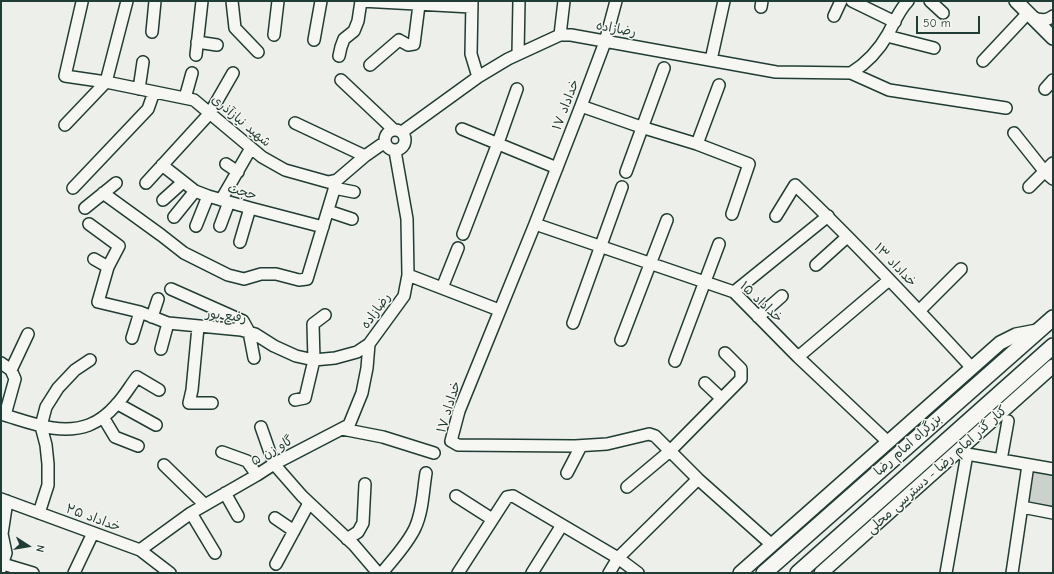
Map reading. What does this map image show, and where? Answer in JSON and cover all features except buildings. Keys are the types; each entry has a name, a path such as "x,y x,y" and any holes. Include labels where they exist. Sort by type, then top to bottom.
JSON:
{"highway":[{"name":"بزرگراه امام رضا","path":"764,573 1053,318"},
{"name":"بزرگراه امام رضا","path":"798,573 1053,346"}],"main road":[{"path":"1016,1 1053,38"},
{"path":"744,572 772,545 1004,340 1016,335 1037,331"},
{"path":"1012,403 1027,380 1053,356"},
{"name":"کنار گذر امام رضا - دسترسی محلی","path":"824,572 1053,366"},
{"path":"812,530 837,488"}],"street":[{"path":"65,125 106,82 127,1"},
{"path":"152,32 155,1"},
{"path":"196,55 202,1"},
{"path":"232,1 235,28 258,52"},
{"path":"274,35 278,1"},
{"path":"314,40 321,1"},
{"path":"339,56 344,39 354,32 358,21 361,1 419,5 471,4 471,54 478,77"},
{"path":"518,54 519,1"},
{"path":"560,35 564,1"},
{"name":"خداداد ۱۷","path":"616,1 605,42 535,224 459,411 451,441 458,445 581,446 607,444 649,434 655,436 698,479 772,545"},
{"path":"711,60 724,1"},
{"path":"834,16 841,1"},
{"path":"852,1 895,22"},
{"path":"851,73 873,56 908,1"},
{"path":"930,1 943,12"},
{"name":"شهید نیازآذری","path":"82,2 65,76 106,82 194,100 262,157 286,170 336,184 354,192"},
{"path":"370,65 399,40 408,45 414,44 419,5"},
{"path":"983,61 1030,15 1044,20 1051,19 1053,16"},
{"name":"رضازاده","path":"398,131 478,77 518,54 560,35 571,35 776,72 851,73"},
{"path":"887,36 934,48"},
{"path":"197,42 217,45"},
{"path":"139,89 143,62"},
{"path":"626,172 641,127 664,68"},
{"path":"185,98 192,73"},
{"path":"146,183 210,113 233,73"},
{"path":"851,73 889,90 1006,108"},
{"path":"341,80 398,131 405,135 405,144 399,150 395,151 388,148 385,142 387,134 398,131"},
{"path":"1045,89 1053,80"},
{"path":"697,144 719,85"},
{"path":"463,234 517,89"},
{"path":"73,188 148,109 154,92"},
{"path":"581,106 641,127 697,144 749,164 732,214"},
{"path":"295,123 365,156"},
{"path":"462,129 557,168"},
{"path":"1014,133 1049,176"},
{"path":"103,193 162,234 184,253 228,275 244,279 261,274 276,274 299,280 307,279 336,184 365,156 385,142"},
{"path":"220,226 225,202 238,172 251,148"},
{"name":"رضازاده","path":"369,344 404,296 408,275 407,219 395,151"},
{"path":"1029,187 1049,176 1053,163"},
{"path":"226,164 238,172"},
{"name":"حجت","path":"162,165 183,182 208,196 225,202 323,227"},
{"path":"163,200 183,182"},
{"path":"85,208 116,183"},
{"name":"خداداد ۱۳","path":"776,216 795,185 828,216 919,310 972,368"},
{"path":"573,323 622,187"},
{"path":"174,217 195,190"},
{"path":"196,226 208,196"},
{"path":"240,242 250,208"},
{"path":"328,211 352,219"},
{"path":"734,292 828,216"},
{"path":"621,340 667,220"},
{"path":"89,224 119,246 108,266 94,258"},
{"name":"خداداد ۱۵","path":"535,224 734,292 798,357 888,442"},
{"path":"816,265 847,237"},
{"path":"675,361 719,244"},
{"path":"442,288 458,248"},
{"name":"رفیع پور","path":"108,266 98,302 140,312 168,323 249,332 296,356 314,360 335,358 357,352 369,344"},
{"path":"919,310 961,269"},
{"path":"408,275 500,310"},
{"path":"798,357 889,280"},
{"path":"171,289 243,321 249,332 254,358"},
{"path":"758,317 782,296"},
{"path":"152,317 158,299"},
{"path":"132,338 140,312"},
{"path":"295,400 305,398 314,360 314,324 325,315"},
{"path":"161,349 168,323"},
{"path":"198,327 192,390 189,403 212,403"},
{"path":"11,370 28,334"},
{"name":"گاو زن ۵","path":"140,550 204,505 274,464 349,425 362,393 367,368 369,344"},
{"path":"627,488 670,451 740,379 741,369 725,353"},
{"path":"39,513 48,485 48,464 42,426 46,406 58,388 75,370 90,360"},
{"path":"1,363 11,370 15,379 3,415 42,426 68,429 89,425 104,417 118,404 137,378 159,390"},
{"path":"705,383 721,398"},
{"path":"118,404 156,425"},
{"path":"104,417 115,437 138,446"},
{"path":"1001,460 1008,421"},
{"path":"261,427 274,464 309,503 347,539 370,570"},
{"path":"342,429 383,437 434,453"},
{"path":"567,473 581,446"},
{"path":"222,452 247,461 257,475"},
{"path":"946,573 967,454 1053,469"},
{"path":"164,465 204,505"},
{"path":"1012,573 1028,465"},
{"path":"382,573 404,546 415,528 421,511 426,473"},
{"path":"609,573 618,558 698,479"},
{"path":"347,539 358,532 363,523 365,484"},
{"path":"225,493 238,516"},
{"path":"456,496 492,519"},
{"path":"458,573 507,497 513,496 618,558 638,573"},
{"path":"4,500 2,534 6,553 2,563 33,573"},
{"name":"خداداد ۲۵","path":"4,500 140,550 170,573"},
{"path":"276,564 309,503"},
{"path":"1022,507 1053,513"},
{"path":"191,513 215,553"},
{"path":"275,518 294,531"},
{"path":"532,573 562,525"},
{"path":"74,573 93,533"}],"shaded area":[{"path":"1034,471 1053,475 1053,507 1029,503"}]}
